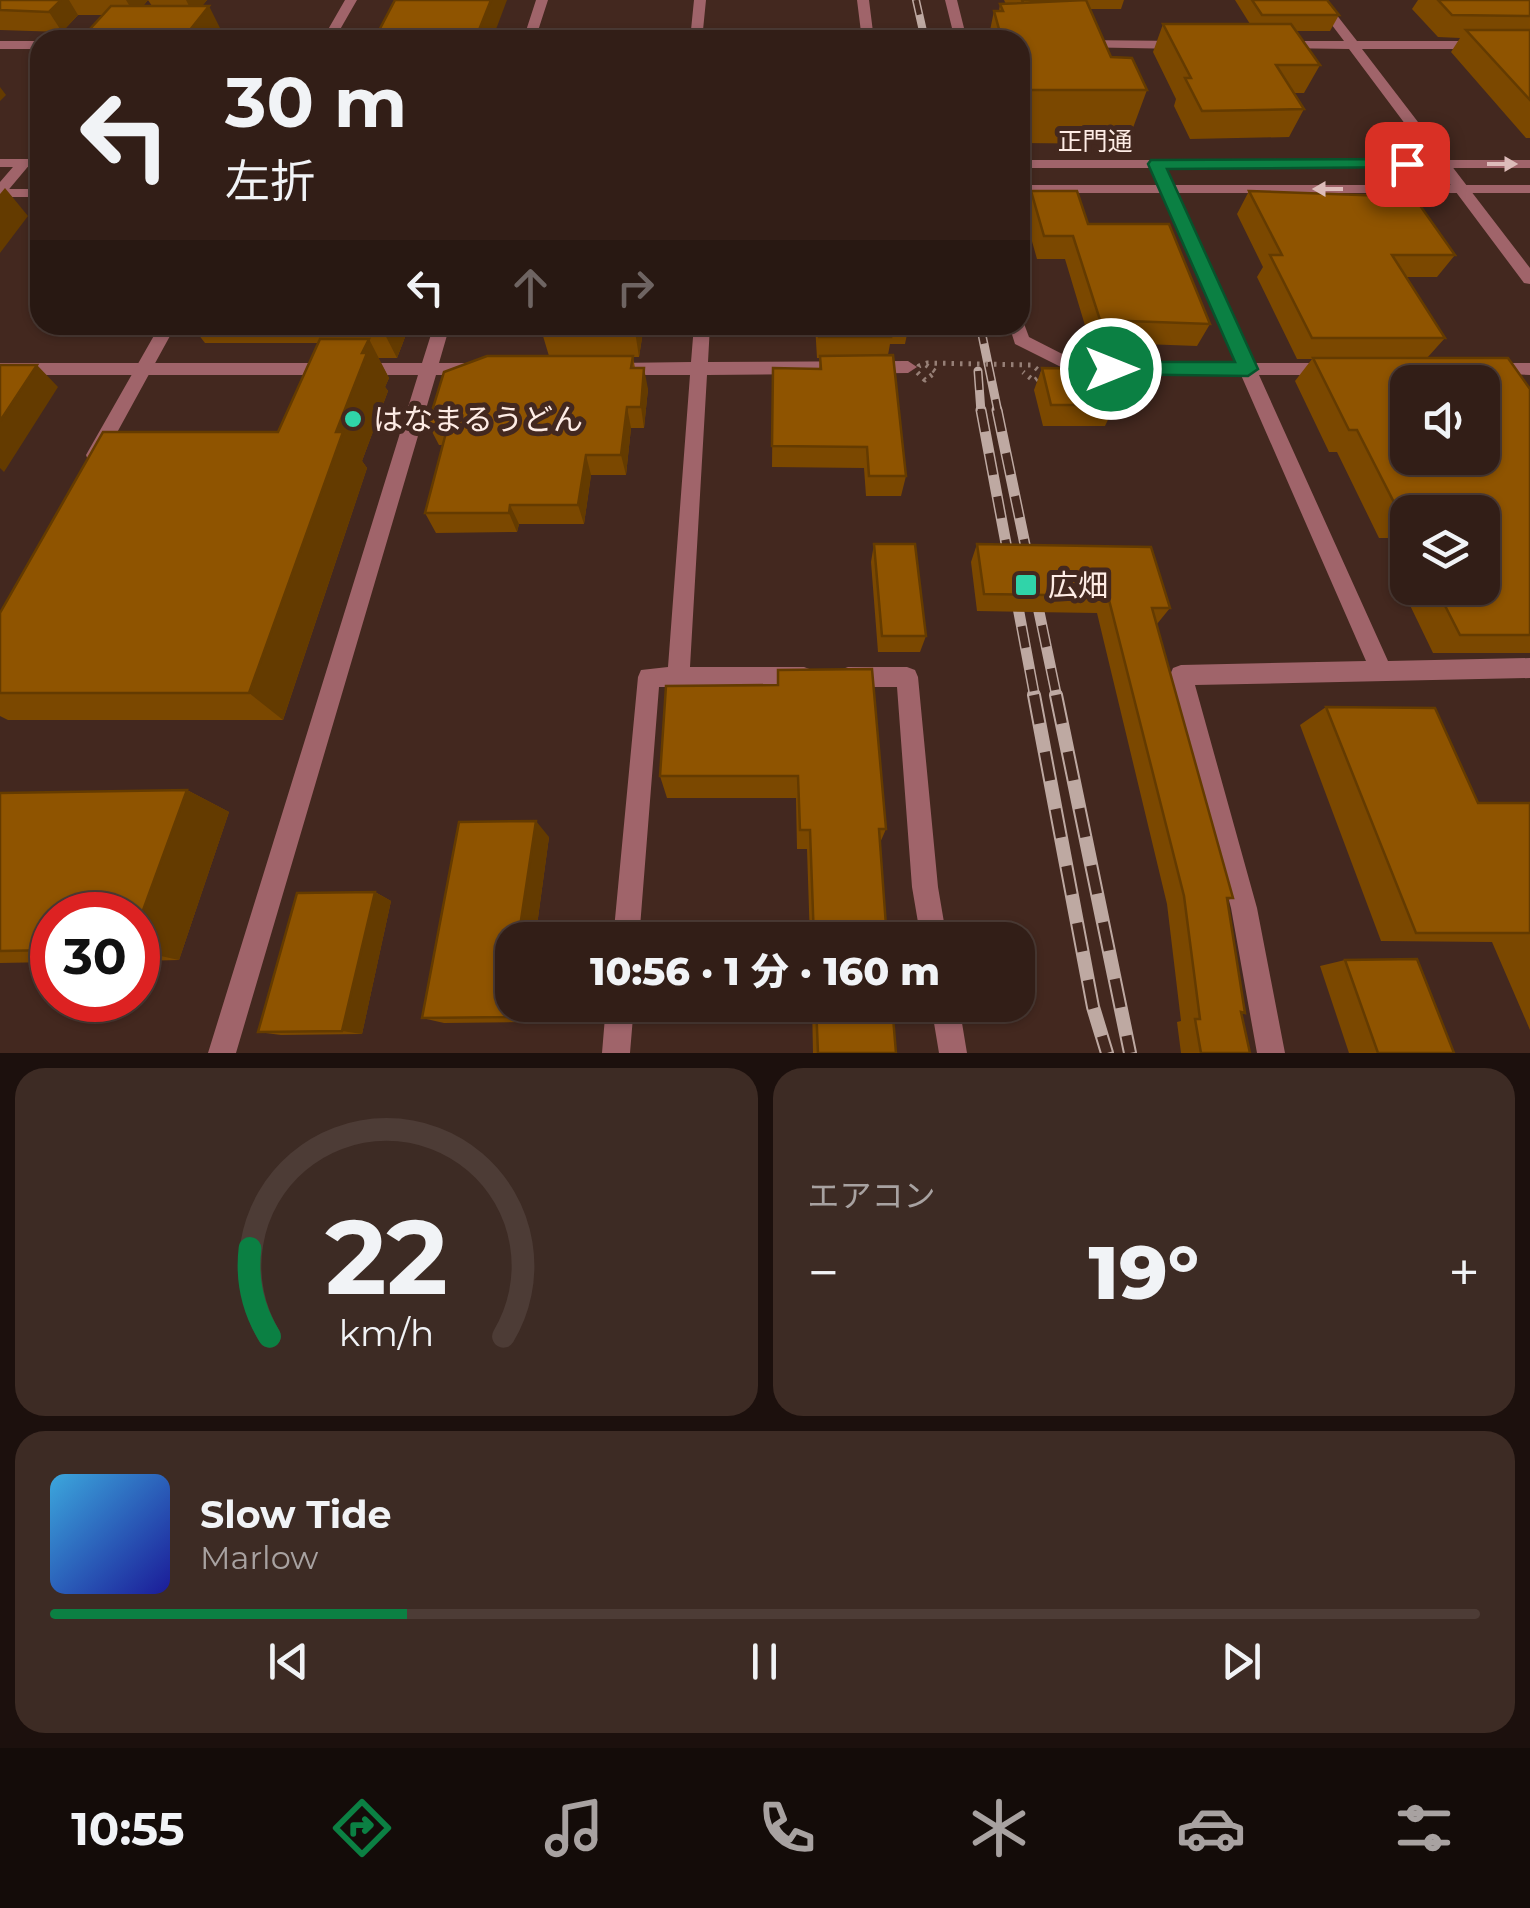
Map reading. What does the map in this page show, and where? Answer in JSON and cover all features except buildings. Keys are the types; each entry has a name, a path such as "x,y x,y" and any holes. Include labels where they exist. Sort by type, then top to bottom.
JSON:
{"street":[{"path":"334,30 351,0"},
{"path":"532,30 542,0"},
{"path":"697,30 700,0"},
{"path":"863,0 867,30"},
{"path":"951,0 958,30"},
{"path":"1319,0 1530,278"},
{"path":"1059,44 1196,44"},
{"path":"1275,45 1530,44"},
{"path":"0,45 30,45"},
{"path":"0,164 30,164"},
{"name":"正門通","path":"1030,164 1530,164"},
{"path":"1156,164 1382,668"},
{"path":"0,192 30,166"},
{"name":"正門通","path":"1030,189 1530,189"},
{"path":"0,192 30,193"},
{"path":"86,470 163,335"},
{"path":"222,1053 439,335"},
{"path":"678,677 702,335"},
{"path":"1020,335 1021,340 1077,369 1342,369"},
{"path":"603,369 917,366"},
{"path":"0,369 506,369"},
{"path":"1500,369 1530,369"},
{"path":"1272,1053 1244,908 1182,675 1530,668"},
{"path":"628,922 649,677 907,677 924,887 931,922"},
{"path":"616,1053 619,1022"},
{"path":"947,1022 953,1053"}],"path":[{"path":"917,366 936,372 931,379 924,380 917,372 919,366 927,363 1032,365 1043,374 1034,381 1024,372"}],"railway":[{"path":"916,0 923,30"},
{"path":"982,335 998,412"},
{"path":"978,371 981,412"},
{"path":"981,410 1035,698"},
{"path":"997,410 1057,698"},
{"path":"1034,695 1093,1007 1107,1053"},
{"path":"1056,695 1130,1053"}],"place":[{"name":"はなまるうどん","path":"353,419"},
{"name":"広畑","path":"1026,585"}],"route":[{"path":"1111,369 1248,369 1156,164 1407,164"}]}
